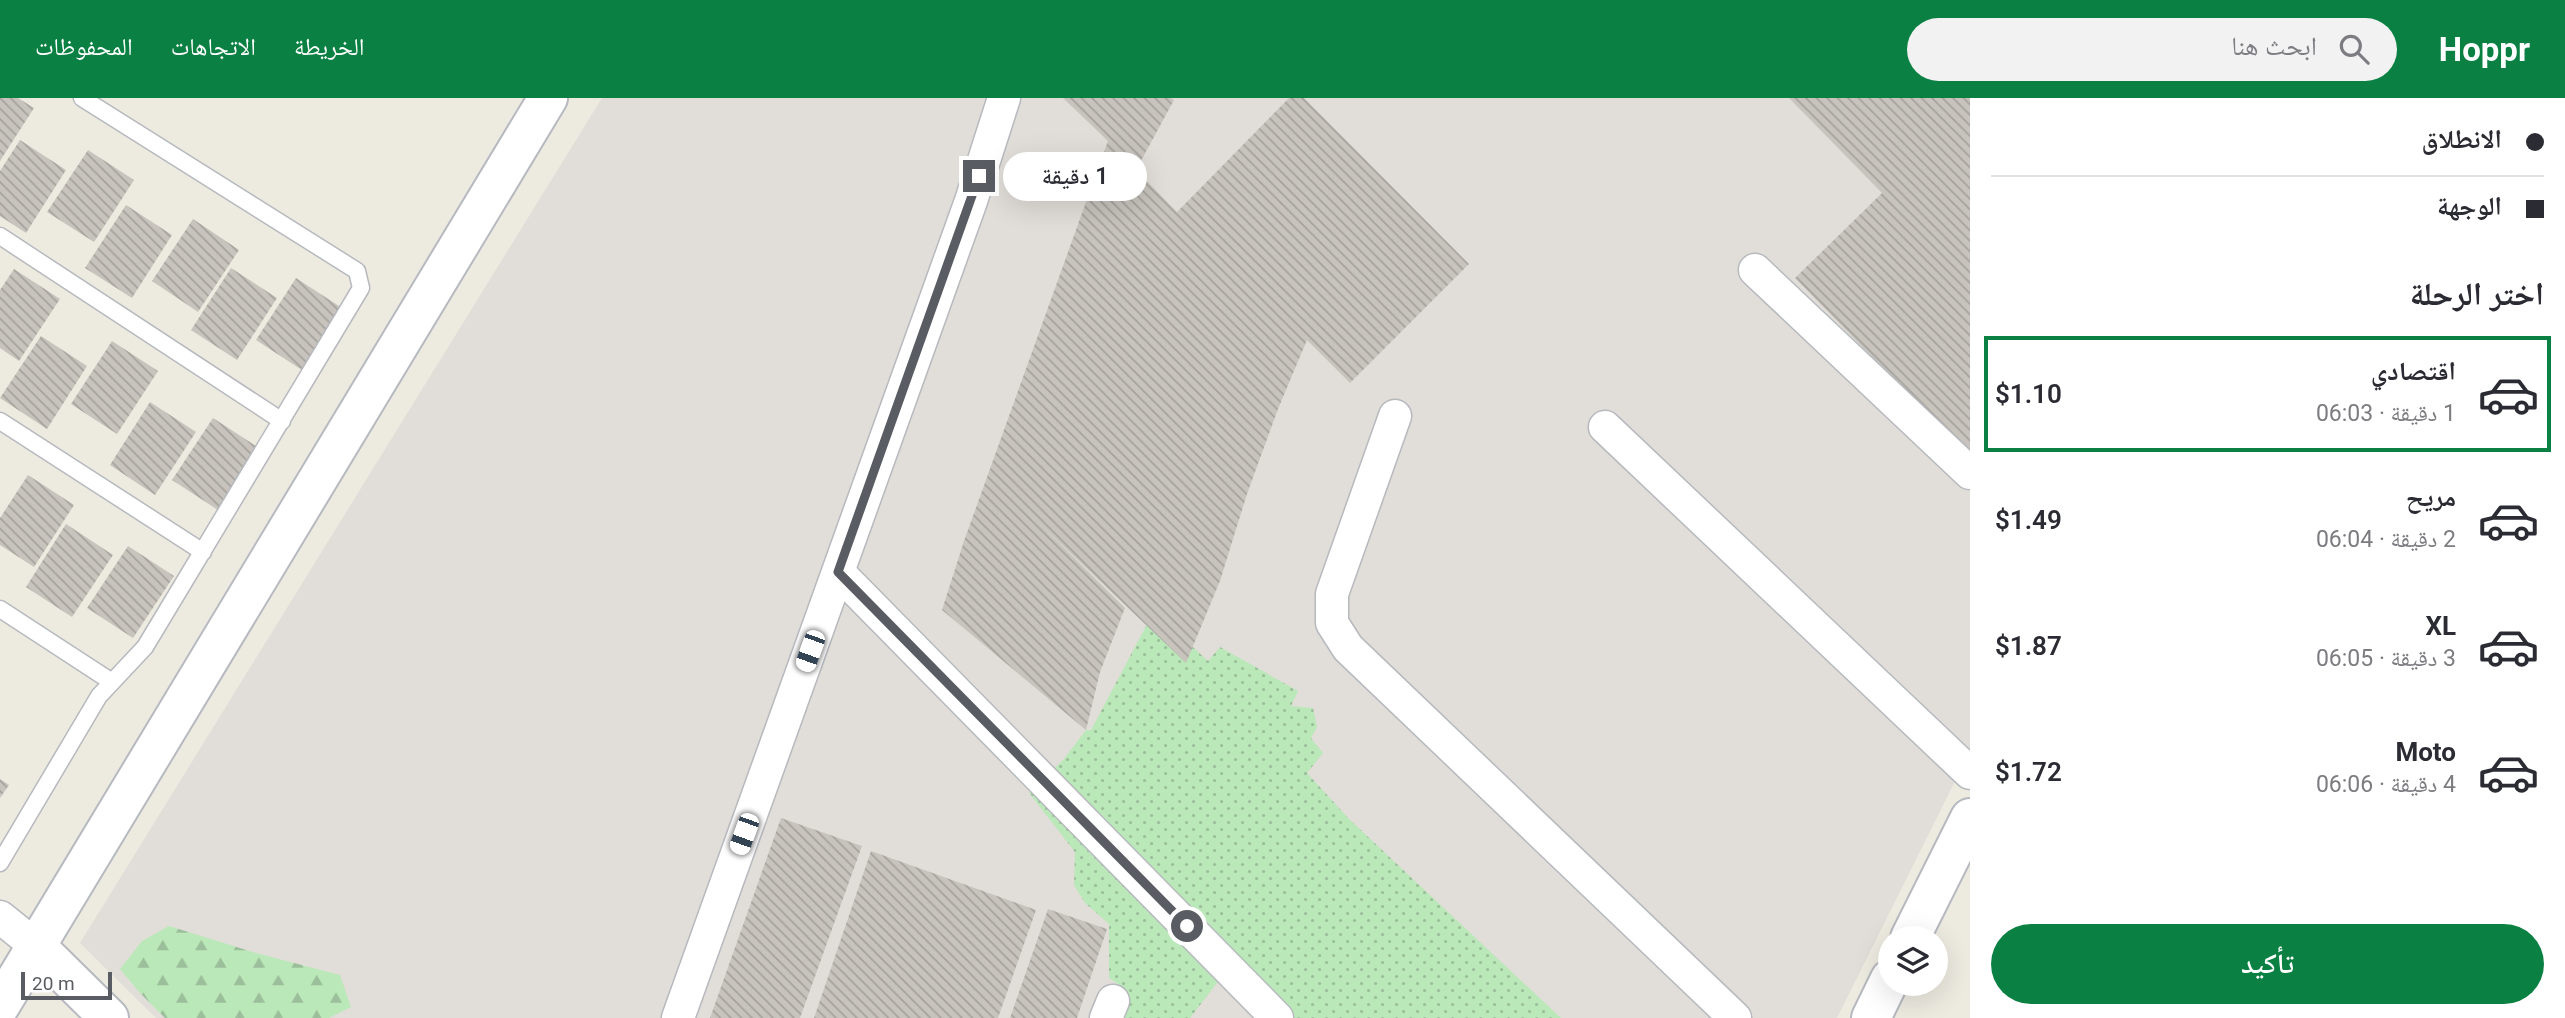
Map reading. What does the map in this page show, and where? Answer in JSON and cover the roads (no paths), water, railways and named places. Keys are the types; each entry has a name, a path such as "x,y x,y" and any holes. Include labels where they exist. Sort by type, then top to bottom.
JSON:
{"street":[{"path":"0,1006 548,98"},
{"path":"678,1018 971,201 1004,98"},
{"path":"1755,271 1970,473"},
{"path":"1395,416 1332,594 1332,623 1348,648 1735,1018"},
{"path":"1605,427 1970,773"},
{"path":"838,572 1277,1018"},
{"path":"1916,926 1970,818"},
{"path":"0,917 36,946 109,1018"},
{"path":"1871,1018 1882,996"}],"lane":[{"path":"0,863 99,696 145,647 360,288 357,271 82,98"},
{"path":"0,236 282,421"},
{"path":"0,421 203,552"},
{"path":"0,609 112,682"}]}
